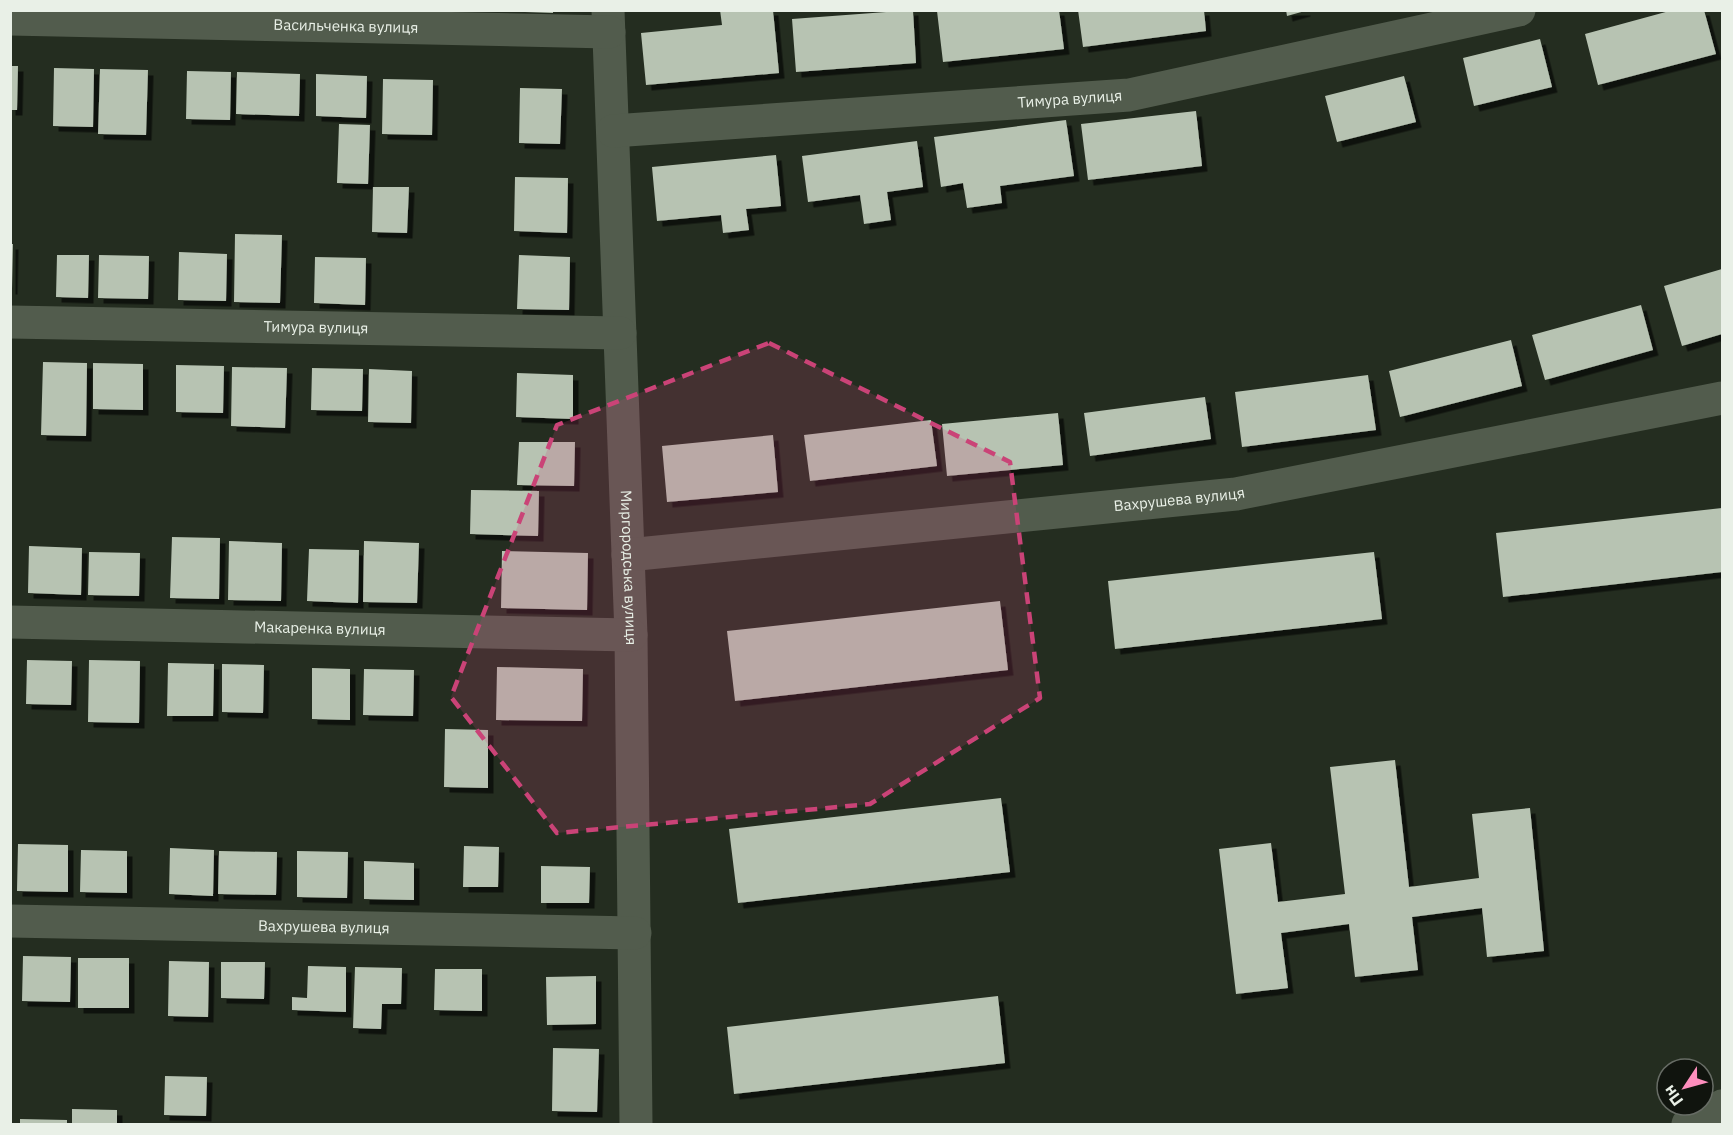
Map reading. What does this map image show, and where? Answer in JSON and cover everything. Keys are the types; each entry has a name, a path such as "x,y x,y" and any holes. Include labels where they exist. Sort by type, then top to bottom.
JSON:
{"street":[{"name":"Тимура вулиця","path":"613,131 1128,95 1520,10"},
{"name":"Васильченка вулиця","path":"10,19 608,21"},
{"name":"Миргородська вулиця","path":"608,21 631,635 636,1125"},
{"name":"Тимура вулиця","path":"10,322 620,333"},
{"name":"Вахрушева вулиця","path":"628,555 1236,495 1722,398"},
{"name":"Макаренка вулиця","path":"10,622 631,635"},
{"name":"Вахрушева вулиця","path":"10,921 635,933"},
{"path":"1688,1125 1722,1106"}],"highlighted area":[{"path":"769,343 1010,462 1040,698 870,804 557,833 451,697 557,425"}],"building":[{"path":"525,10 553,10 553,13 525,12"},
{"path":"720,10 773,10 779,73 646,85 641,33 722,25"},
{"path":"913,10 916,63 796,72 792,19"},
{"path":"1059,10 1064,49 943,62 937,11"},
{"path":"1078,10 1204,10 1206,31 1083,47"},
{"path":"1286,10 1305,10 1305,11 1287,16"},
{"path":"1673,10 1704,10 1716,54 1598,85 1585,34"},
{"path":"1540,39 1552,87 1474,106 1463,58"},
{"path":"10,66 18,66 17,110 10,110"},
{"path":"54,68 94,69 93,127 53,126"},
{"path":"100,69 148,70 146,135 98,134"},
{"path":"187,71 231,72 230,120 186,119"},
{"path":"237,72 300,74 299,116 236,114"},
{"path":"316,74 367,76 366,118 316,116"},
{"path":"1404,76 1416,122 1337,142 1325,96"},
{"path":"383,79 433,80 432,135 382,134"},
{"path":"520,88 562,89 560,144 519,143"},
{"path":"1196,111 1202,166 1088,180 1081,124"},
{"path":"1066,120 1074,176 1000,186 1002,203 967,208 963,183 941,187 934,137"},
{"path":"339,124 370,125 368,184 337,183"},
{"path":"917,141 923,187 887,192 891,220 864,224 860,195 808,202 802,156"},
{"path":"776,155 781,206 746,209 749,230 723,233 721,215 657,221 652,167"},
{"path":"515,177 568,178 567,233 514,231"},
{"path":"373,187 409,187 407,233 372,232"},
{"path":"235,234 282,235 280,303 234,302"},
{"path":"10,244 13,244 12,289 10,289"},
{"path":"179,252 227,254 226,301 178,300"},
{"path":"57,255 89,255 88,298 56,297"},
{"path":"99,255 149,256 148,299 98,298"},
{"path":"519,255 570,257 569,310 517,309"},
{"path":"315,257 366,258 365,305 314,303"},
{"path":"1722,269 1722,334 1682,346 1664,286"},
{"path":"1641,305 1653,350 1545,380 1532,335"},
{"path":"1511,340 1522,386 1400,417 1389,371"},
{"path":"43,362 87,363 86,436 41,435"},
{"path":"93,363 143,364 143,410 93,409"},
{"path":"176,365 224,366 223,413 176,412"},
{"path":"232,367 287,368 285,428 231,426"},
{"path":"312,368 363,369 362,411 311,410"},
{"path":"369,369 412,371 411,423 368,422"},
{"path":"517,373 573,375 573,419 516,417"},
{"path":"1368,375 1376,430 1242,447 1235,392"},
{"path":"1205,397 1211,439 1090,456 1084,413"},
{"path":"1058,413 1063,465 947,476 942,424"},
{"path":"931,420 937,466 810,481 804,435"},
{"path":"773,435 778,492 667,502 662,446"},
{"path":"519,442 575,442 574,486 517,485"},
{"path":"471,490 539,491 538,536 470,534"},
{"path":"1722,508 1722,572 1503,597 1496,533"},
{"path":"172,537 220,538 219,599 170,598"},
{"path":"229,541 282,543 281,601 228,600"},
{"path":"364,541 419,543 417,603 363,602"},
{"path":"29,546 82,548 81,595 28,593"},
{"path":"309,549 359,550 358,603 307,601"},
{"path":"502,551 588,553 587,610 501,608"},
{"path":"89,552 140,553 139,596 88,595"},
{"path":"1374,552 1382,619 1115,649 1108,581"},
{"path":"1000,601 1008,670 735,701 727,631"},
{"path":"27,660 72,661 71,705 26,704"},
{"path":"89,660 140,661 139,723 88,722"},
{"path":"168,663 214,664 213,716 167,716"},
{"path":"222,664 264,665 263,713 222,712"},
{"path":"497,667 583,669 582,721 496,720"},
{"path":"312,668 350,669 350,720 312,719"},
{"path":"364,669 414,670 413,716 363,715"},
{"path":"445,729 488,730 488,788 444,787"},
{"path":"1395,760 1409,887 1479,878 1472,814 1530,808 1544,951 1487,957 1482,908 1412,917 1418,970 1355,977 1349,924 1281,933 1288,988 1236,994 1219,849 1271,843 1278,902 1345,894 1330,767"},
{"path":"1001,798 1010,872 738,903 729,829"},
{"path":"18,844 68,845 68,892 17,891"},
{"path":"464,846 499,847 498,887 463,887"},
{"path":"170,848 214,850 213,896 169,894"},
{"path":"81,850 127,851 127,893 80,892"},
{"path":"219,851 277,852 276,895 218,894"},
{"path":"297,851 348,852 347,898 297,897"},
{"path":"364,861 414,863 414,900 364,899"},
{"path":"541,866 590,867 589,903 541,903"},
{"path":"23,956 71,957 70,1002 22,1001"},
{"path":"78,958 129,958 129,1008 78,1008"},
{"path":"169,961 209,962 208,1017 168,1016"},
{"path":"221,962 265,962 264,999 221,998"},
{"path":"308,966 346,967 346,1012 292,1010 292,997 307,998"},
{"path":"355,967 402,968 401,1004 382,1004 381,1029 353,1028"},
{"path":"435,969 482,969 482,1011 434,1010"},
{"path":"596,976 596,1024 547,1025 546,977"},
{"path":"998,996 1005,1063 734,1094 727,1027"},
{"path":"553,1048 599,1049 597,1112 552,1111"},
{"path":"165,1076 207,1077 206,1116 164,1115"},
{"path":"72,1109 117,1110 117,1124 72,1124"},
{"path":"20,1119 67,1120 67,1124 20,1124"}]}
